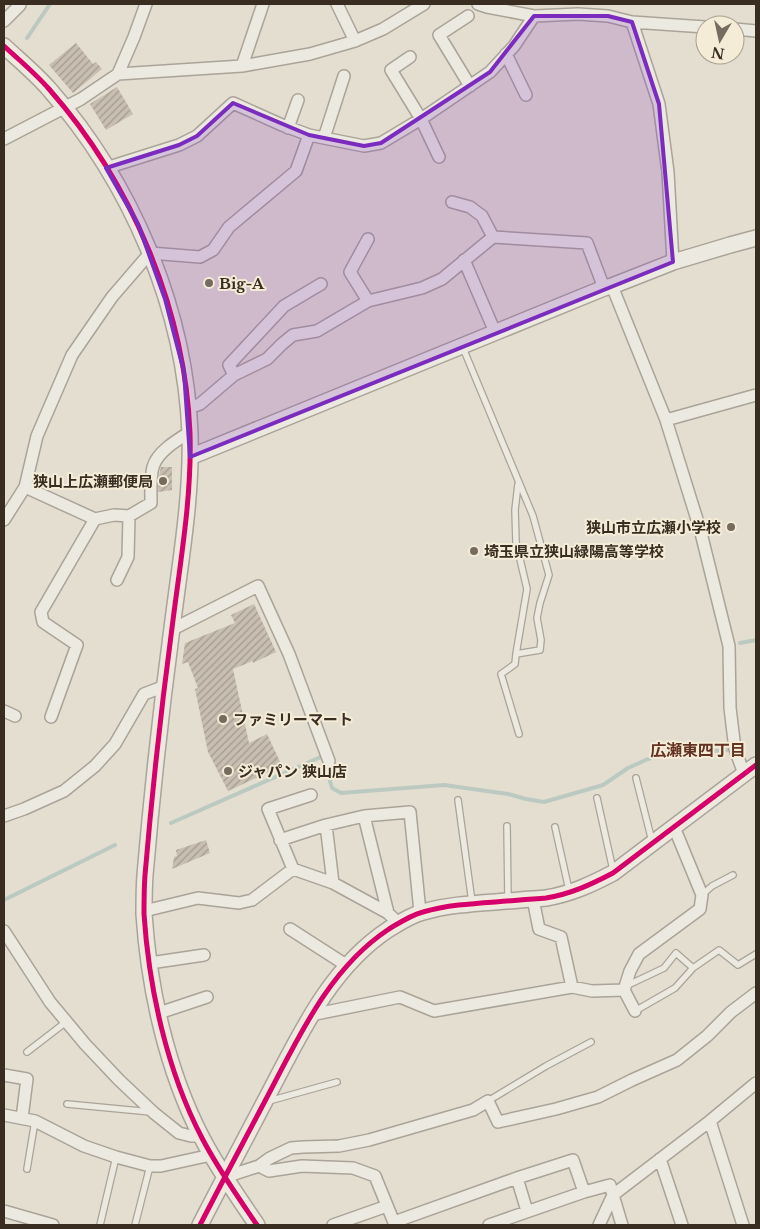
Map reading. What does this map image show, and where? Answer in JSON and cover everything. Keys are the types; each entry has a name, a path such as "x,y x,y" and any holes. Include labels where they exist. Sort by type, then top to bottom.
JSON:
{"street":[{"path":"4,22 19,4"},
{"path":"118,74 146,4"},
{"path":"242,66 263,4"},
{"path":"337,4 355,42"},
{"path":"4,139 81,99 118,74 242,66 310,54 355,42 383,29 424,4"},
{"path":"478,4 534,16 598,15 632,22 695,26"},
{"path":"468,16 439,35 470,86"},
{"path":"106,168 179,146 197,136 233,103 288,128 309,135 364,146 381,142 490,72 514,46 534,16"},
{"path":"632,22 659,104 668,172 673,262"},
{"path":"4,46 48,88 64,107 106,168 131,211 150,253 177,339 184,372 190,432 188,499 144,875 144,911 150,963 159,1013 174,1071 188,1107 211,1155 257,1225"},
{"path":"506,54 526,95"},
{"path":"410,57 391,70 421,118 440,157"},
{"path":"324,138 344,76"},
{"path":"288,128 298,100"},
{"path":"150,253 200,257 213,250 229,227 296,171 309,135"},
{"path":"452,202 470,206 482,216 493,237"},
{"path":"188,408 200,404 234,375 267,359 293,336 317,331 368,301 422,288 442,279 493,237 587,244 608,287 666,420 700,529 729,646 730,708 735,750 750,769 613,873 592,884 546,898 443,907 393,918 346,965 311,1015 200,1225"},
{"path":"190,457 608,287 673,262 756,238"},
{"path":"368,239 350,272 368,301"},
{"path":"4,520 25,487 37,436 72,355 112,297 150,253"},
{"path":"464,260 495,332"},
{"path":"234,375 229,365 284,306 321,284"},
{"path":"666,420 756,395"},
{"path":"25,487 95,519 114,515 129,516 152,503 152,468 156,459 174,442 190,432"},
{"path":"117,580 128,557 129,516"},
{"path":"51,717 77,645 43,622 41,612 95,519"},
{"path":"172,630 258,586 290,654 329,761"},
{"path":"4,816 64,791 95,766 115,744 144,694 165,686"},
{"path":"4,711 15,716"},
{"path":"311,795 268,809 294,869 333,883 393,918"},
{"path":"280,840 326,824 364,816 410,812 420,912"},
{"path":"364,816 393,918"},
{"path":"326,824 333,883"},
{"path":"635,1011 625,988 630,971 639,954 700,908 702,895 674,827"},
{"path":"144,911 198,898 239,903 252,900 294,869"},
{"path":"534,899 539,929 561,937 572,986"},
{"path":"290,929 346,965"},
{"path":"4,931 50,1002 85,1044 119,1080 154,1113 179,1133 201,1136"},
{"path":"150,963 204,955"},
{"path":"311,1015 400,997 434,1011 572,986 592,991 625,988"},
{"path":"225,1177 260,1166 270,1158 291,1148 303,1146 340,1146 370,1140 473,1110 488,1102 498,1122 598,1097 677,1060 707,1036 731,1012 756,993"},
{"path":"159,1013 207,997"},
{"path":"4,1075 27,1080 22,1118"},
{"path":"599,1225 613,1195 710,1121 756,1083"},
{"path":"4,1115 34,1121 84,1146 150,1166 161,1166 211,1155"},
{"path":"710,1121 743,1225"},
{"path":"660,1159 682,1225"},
{"path":"260,1166 269,1170 302,1166 353,1168 375,1176 395,1224 517,1178 574,1160 584,1192"},
{"path":"517,1178 527,1211"},
{"path":"489,1225 584,1192 610,1185 622,1225"},
{"path":"333,1225 387,1206"},
{"path":"4,1211 53,1225"}],"lane":[{"path":"462,346 533,516 549,575 540,603 538,618 541,640 540,650 516,654"},
{"path":"519,481 515,510 516,542 527,589 515,664 501,674 519,734"},
{"path":"636,778 653,843"},
{"path":"597,798 613,873"},
{"path":"458,800 472,904"},
{"path":"507,826 508,901"},
{"path":"555,827 570,892"},
{"path":"702,895 712,886 733,875"},
{"path":"635,1011 675,988 693,968 719,950 738,965 756,954"},
{"path":"625,988 664,968 676,953 693,968"},
{"path":"26,1052 66,1022"},
{"path":"488,1102 546,1066 591,1042"},
{"path":"264,1103 337,1082"},
{"path":"67,1104 154,1113"},
{"path":"27,1169 34,1121"},
{"path":"100,1225 116,1157"},
{"path":"135,1225 150,1166"}],"highlighted area":[{"path":"534,16 608,16 632,22 659,104 673,262 190,457 184,372 165,299 138,224 106,168 179,145 197,136 233,103 309,135 364,146 381,143 490,72"}],"building":[{"path":"76,43 93,64 96,62 102,69 73,93 49,65"},
{"path":"117,87 133,114 106,130 90,104"},
{"path":"161,467 172,467 172,490 158,492"},
{"path":"254,604 276,652 253,663 253,661 233,669 249,743 267,734 282,766 228,791 208,752 195,689 198,688 188,662 182,664 185,643 235,623 231,615"},
{"path":"206,840 210,853 172,869 174,857 177,856 176,850"}],"waterway":[{"path":"27,38 50,4"},
{"path":"740,643 756,640"},
{"path":"171,823 323,756 332,788 341,793 444,785 508,794 544,802 603,785 628,768 672,751 703,752 727,750"},
{"path":"4,900 115,845"}],"cycle path":[{"path":"4,46 49,89 78,125 105,164 128,206 148,249 165,294 177,340 186,386 190,433 189,482 185,530 160,721 148,844 144,899 146,942 155,1000 179,1085 208,1149 228,1183 257,1225"},
{"path":"200,1225 316,1007 349,964 368,945 397,924 423,912 459,905 546,898 573,891 597,881 613,873 756,765"}],"place":[{"name":"Big-A","path":"209,283"},
{"name":"狭山上広瀬郵便局","path":"163,481"},
{"name":"狭山市立広瀬小学校","path":"731,527"},
{"name":"埼玉県立狭山緑陽高等学校","path":"474,551"},
{"name":"ファミリーマート","path":"223,719"},
{"name":"ジャパン 狭山店","path":"228,771"}],"district":[{"name":"広瀬東四丁目","path":"698,750"}]}
